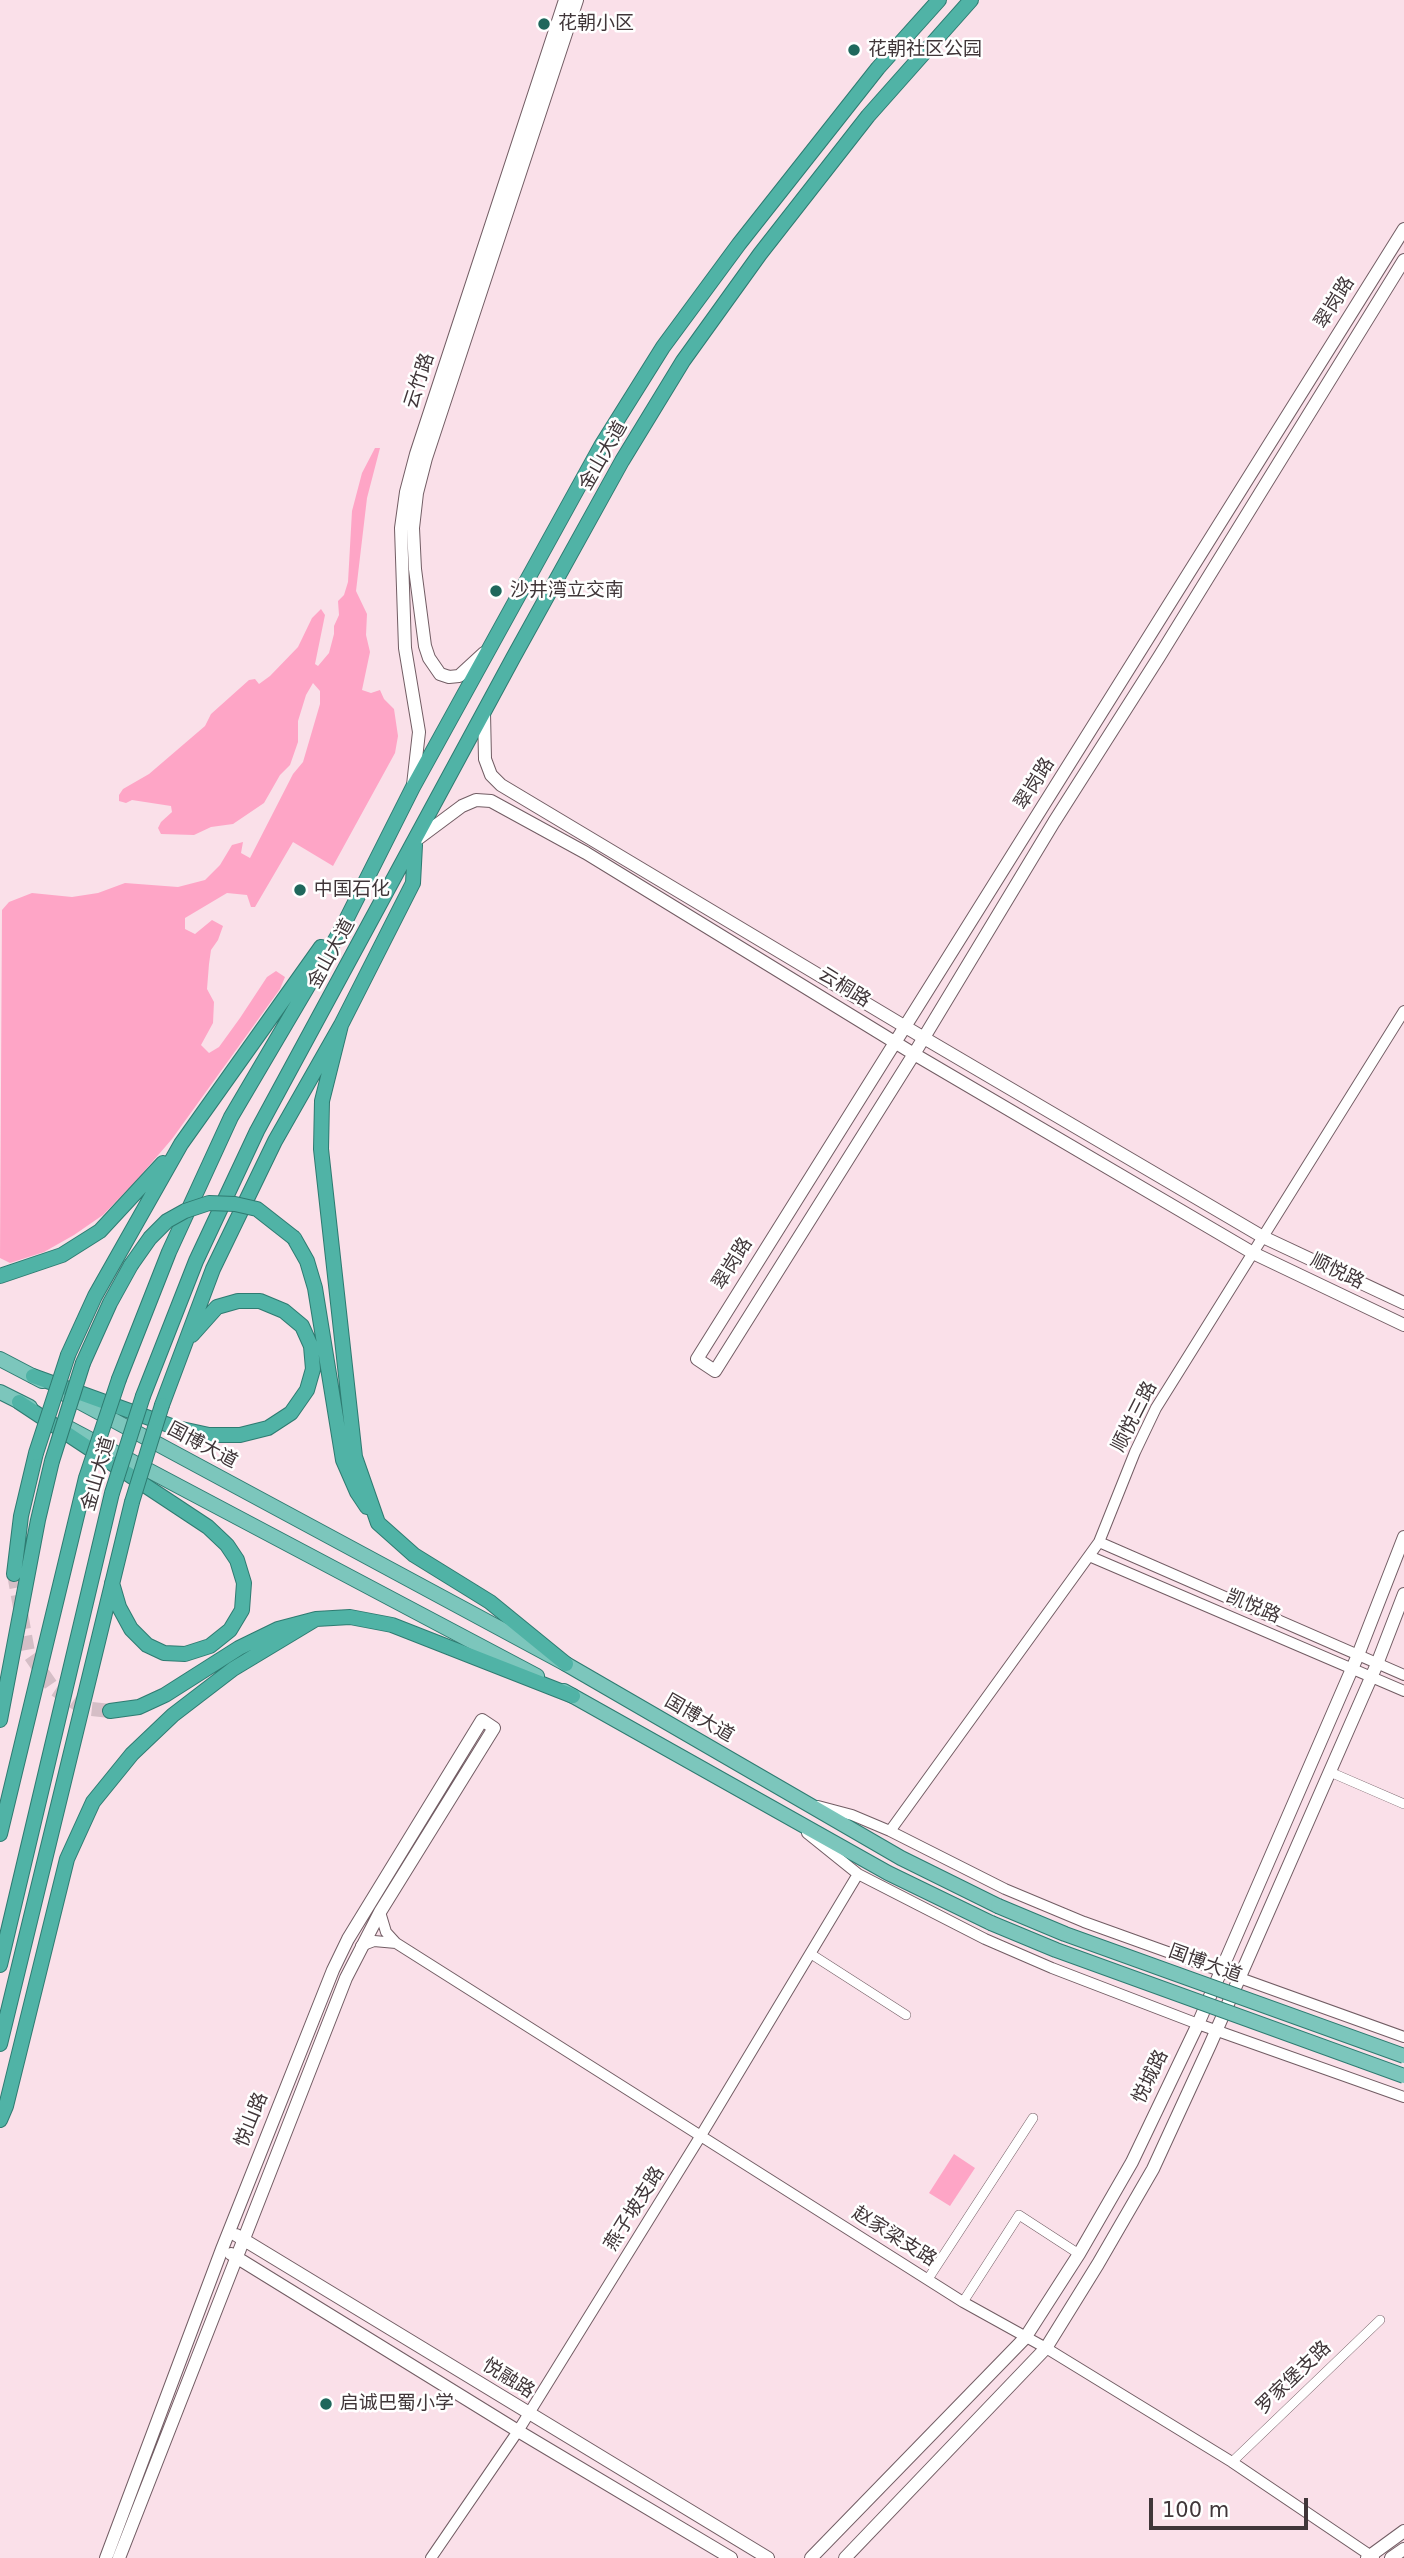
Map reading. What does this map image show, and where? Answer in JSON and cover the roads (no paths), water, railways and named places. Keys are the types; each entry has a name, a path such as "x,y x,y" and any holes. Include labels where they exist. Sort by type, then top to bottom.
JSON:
{"highway":[{"name":"金山大道","path":"0,1834 86,1478 119,1379 169,1252 231,1117 341,930 486,650 601,446 663,347 739,244 869,79 939,0"},
{"name":"金山大道","path":"0,1965 112,1493 143,1396 196,1261 257,1131 622,461 683,361 760,254 868,116 971,0"},
{"path":"0,2044 111,1582 162,1405 213,1269 275,1141 341,1025 413,883 415,841"},
{"path":"14,1574 21,1516 36,1453 68,1355 95,1296 181,1144 356,898"},
{"path":"341,1025 322,1101 321,1149 355,1457 378,1523"},
{"path":"0,1276 62,1255 100,1231 181,1144"},
{"path":"0,1720 38,1520 52,1461 83,1363 110,1303 150,1238 167,1221 185,1211 209,1203 235,1204 257,1209 276,1221 294,1238 307,1261 315,1287 343,1460 357,1492 378,1523 414,1555 490,1602 566,1664"},
{"path":"33,1376 177,1428 209,1435 240,1435 268,1428 291,1413 307,1390 313,1370 311,1346 302,1326 284,1311 260,1301 238,1301 217,1307 183,1347"},
{"path":"19,1402 208,1527 227,1545 237,1560 244,1583 242,1610 230,1630 210,1646 185,1654 164,1653 147,1645 131,1629 119,1607 111,1582"},
{"path":"110,1711 139,1707 156,1699 239,1648 278,1629 316,1619 350,1617 392,1625 573,1696"},
{"path":"0,2120 67,1859 93,1802 132,1754 173,1714 233,1668 316,1619"}],"main road":[{"name":"云竹路","path":"413,787 419,732 404,635 401,528 406,492 416,454 565,0"},
{"name":"云竹路","path":"486,650 459,676 440,674 429,658 415,569 413,528 417,493 430,445 576,0"},
{"name":"翠岗路","path":"1404,229 697,1359 715,1371 1404,260"},
{"name":"云桐路","path":"484,711 485,759 491,775 501,785 905,1028 1263,1237"},
{"name":"云桐路","path":"415,841 462,806 476,800 491,801 586,853 914,1054 1254,1253"},
{"name":"顺悦路","path":"1263,1237 1404,1303"},
{"name":"顺悦路","path":"1254,1253 1404,1325"},
{"name":"国博大道","path":"0,1359 566,1664 901,1858 998,1906 1065,1934 1404,2056"},
{"name":"国博大道","path":"0,1392 573,1696 888,1873 991,1923 1069,1955 1404,2076"},
{"name":"悦城路","path":"811,2558 1025,2338 1079,2254 1132,2162 1198,2024 1358,1656 1404,1536"},
{"name":"悦城路","path":"845,2558 1046,2348 1153,2169 1241,1977 1377,1664 1404,1594"},
{"name":"悦山路","path":"106,2558 229,2231 348,1939 488,1724 345,1978 119,2558"},
{"name":"悦融路","path":"229,2231 768,2558"},
{"name":"悦融路","path":"222,2249 517,2431 731,2558"},
{"path":"1371,2557 1404,2531"},
{"path":"1391,2558 1404,2549"}],"street":[{"name":"顺悦三路","path":"890,1831 1099,1542 1135,1452 1156,1408 1404,1011"},
{"name":"凯悦路","path":"1099,1542 1404,1675"},
{"name":"凯悦路","path":"1089,1556 1404,1691"},
{"path":"1329,1772 1404,1804"},
{"path":"802,1801 852,1815 890,1831 1005,1889 1084,1922 1404,2037"},
{"path":"788,1818 858,1874 985,1939 1052,1968 1216,2031 1404,2096"},
{"name":"燕子坡支路","path":"431,2558 528,2414 700,2137 858,1874"},
{"path":"380,1912 386,1932 396,1943"},
{"path":"361,1946 374,1941 396,1943"},
{"name":"赵家梁支路","path":"396,1943 963,2302 1046,2348 1232,2462 1371,2557"},
{"path":"811,1954 906,2015"},
{"path":"928,2279 1033,2118"},
{"path":"963,2302 1019,2215 1079,2254"},
{"name":"罗家堡支路","path":"1232,2462 1380,2320"}],"tunnel":[{"path":"14,1574 28,1652 53,1688 83,1708 110,1711"}],"place":[{"name":"花朝小区","path":"544,24"},
{"name":"花朝社区公园","path":"854,50"},
{"name":"沙井湾立交南","path":"496,591"},
{"name":"中国石化","path":"300,890"},
{"name":"启诚巴蜀小学","path":"326,2404"}]}
